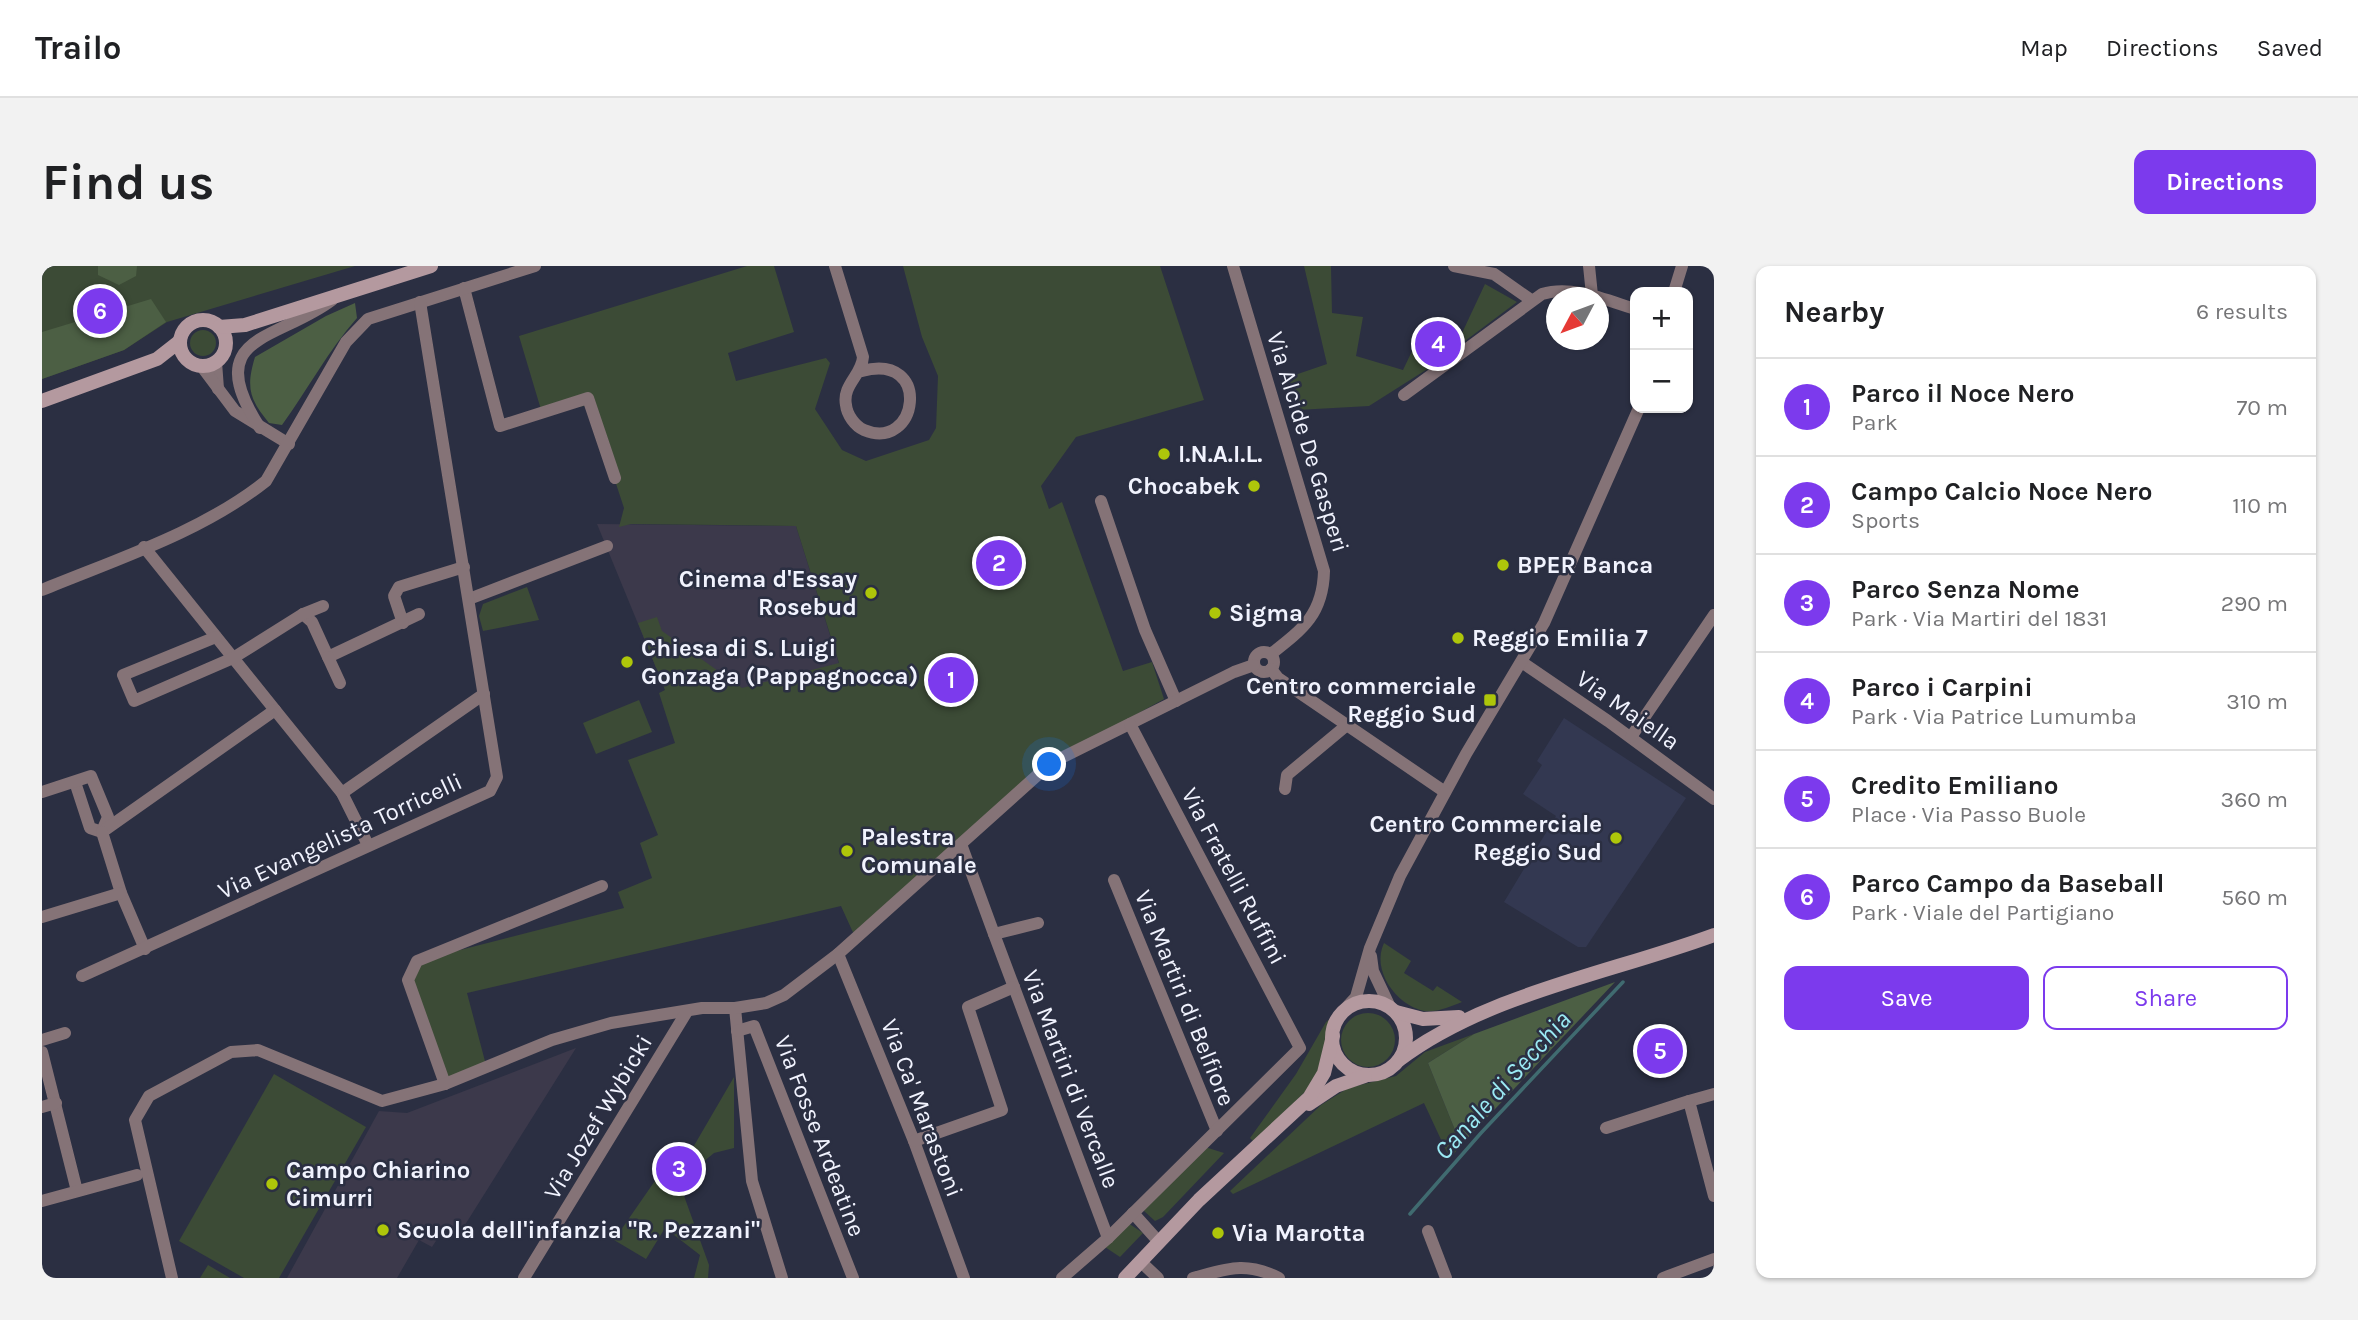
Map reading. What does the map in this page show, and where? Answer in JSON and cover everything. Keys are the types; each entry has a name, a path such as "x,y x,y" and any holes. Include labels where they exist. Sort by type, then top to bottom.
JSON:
{"street":[{"path":"219,327 245,325 431,266"},
{"path":"42,590 144,547 249,495 266,481 346,342 368,319 535,266"},
{"path":"835,266 863,357 862,371 847,389 845,404 851,419 862,429 877,433 892,430 904,421 911,408 911,393 904,379 892,370 877,367 862,371"},
{"name":"Via Alcide De Gasperi","path":"1233,266 1324,571 1324,590 1314,613 1306,624 1271,654"},
{"path":"1454,266 1494,274 1531,300"},
{"path":"1589,266 1591,287"},
{"path":"1676,287 1682,266"},
{"path":"464,288 500,426 588,398 615,478"},
{"path":"260,428 242,401 239,369 243,355 264,334 325,306 339,295"},
{"path":"1404,395 1531,300 1546,295"},
{"path":"1609,301 1630,307"},
{"name":"Via Evangelista Torricelli","path":"82,976 490,791 497,777 420,302"},
{"path":"185,359 180,341 183,330 195,321 211,321 219,327 226,341 224,353 209,365"},
{"path":"226,341 245,325"},
{"path":"42,401 157,359 180,341"},
{"path":"157,359 185,359 209,365"},
{"path":"209,365 218,389 235,411 289,444"},
{"path":"1125,1278 1293,1114 1308,1098 1324,1073 1333,1036 1344,1010 1356,997 1370,948 1400,876 1445,792 1544,623 1637,413"},
{"path":"1101,501 1141,621 1176,701"},
{"path":"469,599 607,546"},
{"path":"144,547 342,793 368,845"},
{"path":"403,623 394,596 399,587 464,567"},
{"path":"216,637 123,675 134,701 233,658 303,614 323,606"},
{"path":"303,614 312,622 340,683"},
{"path":"328,657 419,614"},
{"path":"1631,737 1714,615"},
{"path":"171,1278 135,1120 149,1096 231,1052 244,1049 258,1050 382,1101 445,1084 552,1040 611,1023 686,1013 702,1008 752,1007 784,995 838,954 1051,763 1254,665 1259,653 1271,654 1274,660 1271,669"},
{"name":"Via Maiella","path":"1523,663 1712,795"},
{"path":"1254,665 1261,671 1271,669"},
{"path":"1271,669 1278,678 1445,792"},
{"path":"342,793 484,694"},
{"path":"102,832 275,710"},
{"name":"Via Fratelli Ruffini","path":"1130,724 1300,1048 1217,1131"},
{"path":"1285,789 1287,775 1347,725"},
{"path":"42,792 91,776 108,817 102,832 121,893 145,949"},
{"path":"75,782 90,828 102,832"},
{"name":"Via Martiri di Vercalle","path":"961,844 1108,1238"},
{"name":"Via Martiri di Belfiore","path":"1114,880 1217,1131"},
{"path":"445,1084 408,980 417,961 602,886"},
{"path":"42,916 121,893"},
{"path":"994,934 1038,923"},
{"path":"1293,1114 1336,1086 1386,1071 1433,1035 1474,1015 1714,935"},
{"path":"1370,948 1373,971 1405,1037 1399,1060"},
{"name":"Via Ca' Marastoni","path":"838,954 914,1142 964,1278"},
{"path":"914,1142 1002,1110 968,1007 1014,987"},
{"path":"1344,1010 1363,1001 1436,1020 1474,1015"},
{"path":"735,1008 752,1181 782,1278"},
{"name":"Via Jozef Wybicki","path":"524,1278 686,1013"},
{"name":"Via Fosse Ardeatine","path":"737,1031 754,1026 853,1278"},
{"path":"42,1040 65,1033"},
{"path":"1333,1036 1340,1061 1357,1073 1370,1076"},
{"path":"42,1052 78,1191"},
{"path":"1606,1128 1714,1094"},
{"path":"1689,1101 1714,1196"},
{"path":"42,1107 55,1103"},
{"path":"1062,1278 1108,1238 1217,1131"},
{"path":"42,1201 137,1175"},
{"path":"1133,1213 1159,1242"},
{"path":"1428,1231 1446,1278"},
{"path":"1663,1278 1714,1259"},
{"path":"1140,1261 1158,1278"},
{"path":"1193,1278 1241,1266 1260,1268 1279,1278"}],"shaded area":[{"path":"597,524 796,526 845,683 678,721"},
{"name":"Centro commerciale Reggio Sud","path":"1564,718 1686,798 1586,947 1578,947 1504,902 1556,816 1523,794 1542,765 1537,761"},
{"path":"576,1048 458,1236 445,1227 432,1247 419,1240 397,1278 287,1278 379,1111 407,1113"}],"green space":[{"path":"42,266 355,266 167,322 124,350 42,379"},
{"path":"98,266 137,266 136,276 119,285 98,275"},
{"path":"747,266 774,266 794,332 728,353 736,381 826,358 830,363 815,409 842,450 866,461 929,440 936,428 938,376 922,337 903,266 1160,266 1204,400 1076,437 1041,486 1049,509 1062,502 1123,671 1152,662 1164,699 1074,749 856,939 841,906 467,993 486,1065 445,1084 408,980 417,961 624,908 618,892 652,878 640,843 658,835 628,760 675,743 659,693 665,690 638,623 657,617 662,631 742,688 839,663 796,526 631,524 619,527 624,508 590,405 542,413 519,336"},
{"path":"1304,266 1331,266 1332,313 1363,317 1356,356 1403,370 1423,328 1462,333 1485,284 1517,302 1429,368 1369,406 1297,410 1289,377 1327,364"},
{"path":"151,299 166,322 124,350 42,379 42,332"},
{"path":"355,303 357,318 327,357 282,425 269,423 257,407 251,392 255,357 326,316"},
{"path":"203,330 212,334 216,343 212,352 203,356 194,352 190,343 194,334"},
{"path":"527,587 539,620 483,631 479,616 483,604"},
{"path":"639,700 652,732 596,754 583,723"},
{"path":"1384,943 1411,961 1404,973 1433,991 1437,986 1462,1002 1444,1009 1424,1011 1404,1002 1384,975 1381,953"},
{"path":"1615,982 1461,1145 1428,1063 1474,1034"},
{"path":"1368,1013 1387,1021 1395,1040 1387,1059 1368,1067 1349,1059 1341,1040 1349,1021"},
{"path":"1332,1017 1324,1058 1314,1083 1254,1142 1250,1138 1296,1074 1326,1022"},
{"path":"1474,1034 1428,1063 1461,1145 1450,1159 1424,1103 1233,1194 1230,1191 1321,1105 1348,1088 1396,1076 1425,1052"},
{"name":"Campo Chiarino Cimurri","path":"274,1074 366,1127 279,1278 244,1278 179,1241"},
{"path":"734,1077 734,1148 714,1153 679,1182 709,1265 708,1278 694,1278 700,1255 665,1228 646,1259 614,1240 677,1149 688,1156"},
{"path":"1205,1147 1224,1153 1163,1217 1155,1221 1143,1210"},
{"path":"1128,1223 1143,1233 1120,1257 1105,1247"},
{"path":"208,1265 230,1278 200,1278"}],"waterway":[{"name":"Canale di Secchia","path":"1410,1214 1481,1133 1623,982"}],"place":[{"name":"Parco Campo da Baseball","path":"100,311"},
{"name":"Parco i Carpini","path":"1438,344"},
{"name":"I.N.A.I.L.","path":"1164,454"},
{"name":"Chocabek","path":"1254,486"},
{"name":"Campo Calcio Noce Nero","path":"999,563"},
{"name":"BPER Banca","path":"1503,565"},
{"name":"Cinema d'Essay Rosebud","path":"871,593"},
{"name":"Sigma","path":"1215,613"},
{"name":"Reggio Emilia 7","path":"1458,638"},
{"name":"Chiesa di S. Luigi Gonzaga (Pappagnocca)","path":"627,662"},
{"name":"Parco il Noce Nero","path":"951,680"},
{"name":"Centro commerciale Reggio Sud","path":"1490,700"},
{"name":"Centro Commerciale Reggio Sud","path":"1616,838"},
{"name":"Palestra Comunale","path":"847,851"},
{"name":"Credito Emiliano","path":"1660,1051"},
{"name":"Parco Senza Nome","path":"679,1169"},
{"name":"Campo Chiarino Cimurri","path":"272,1184"},
{"name":"Scuola dell'infanzia \"R. Pezzani\"","path":"383,1230"},
{"name":"Via Marotta","path":"1218,1233"}]}
